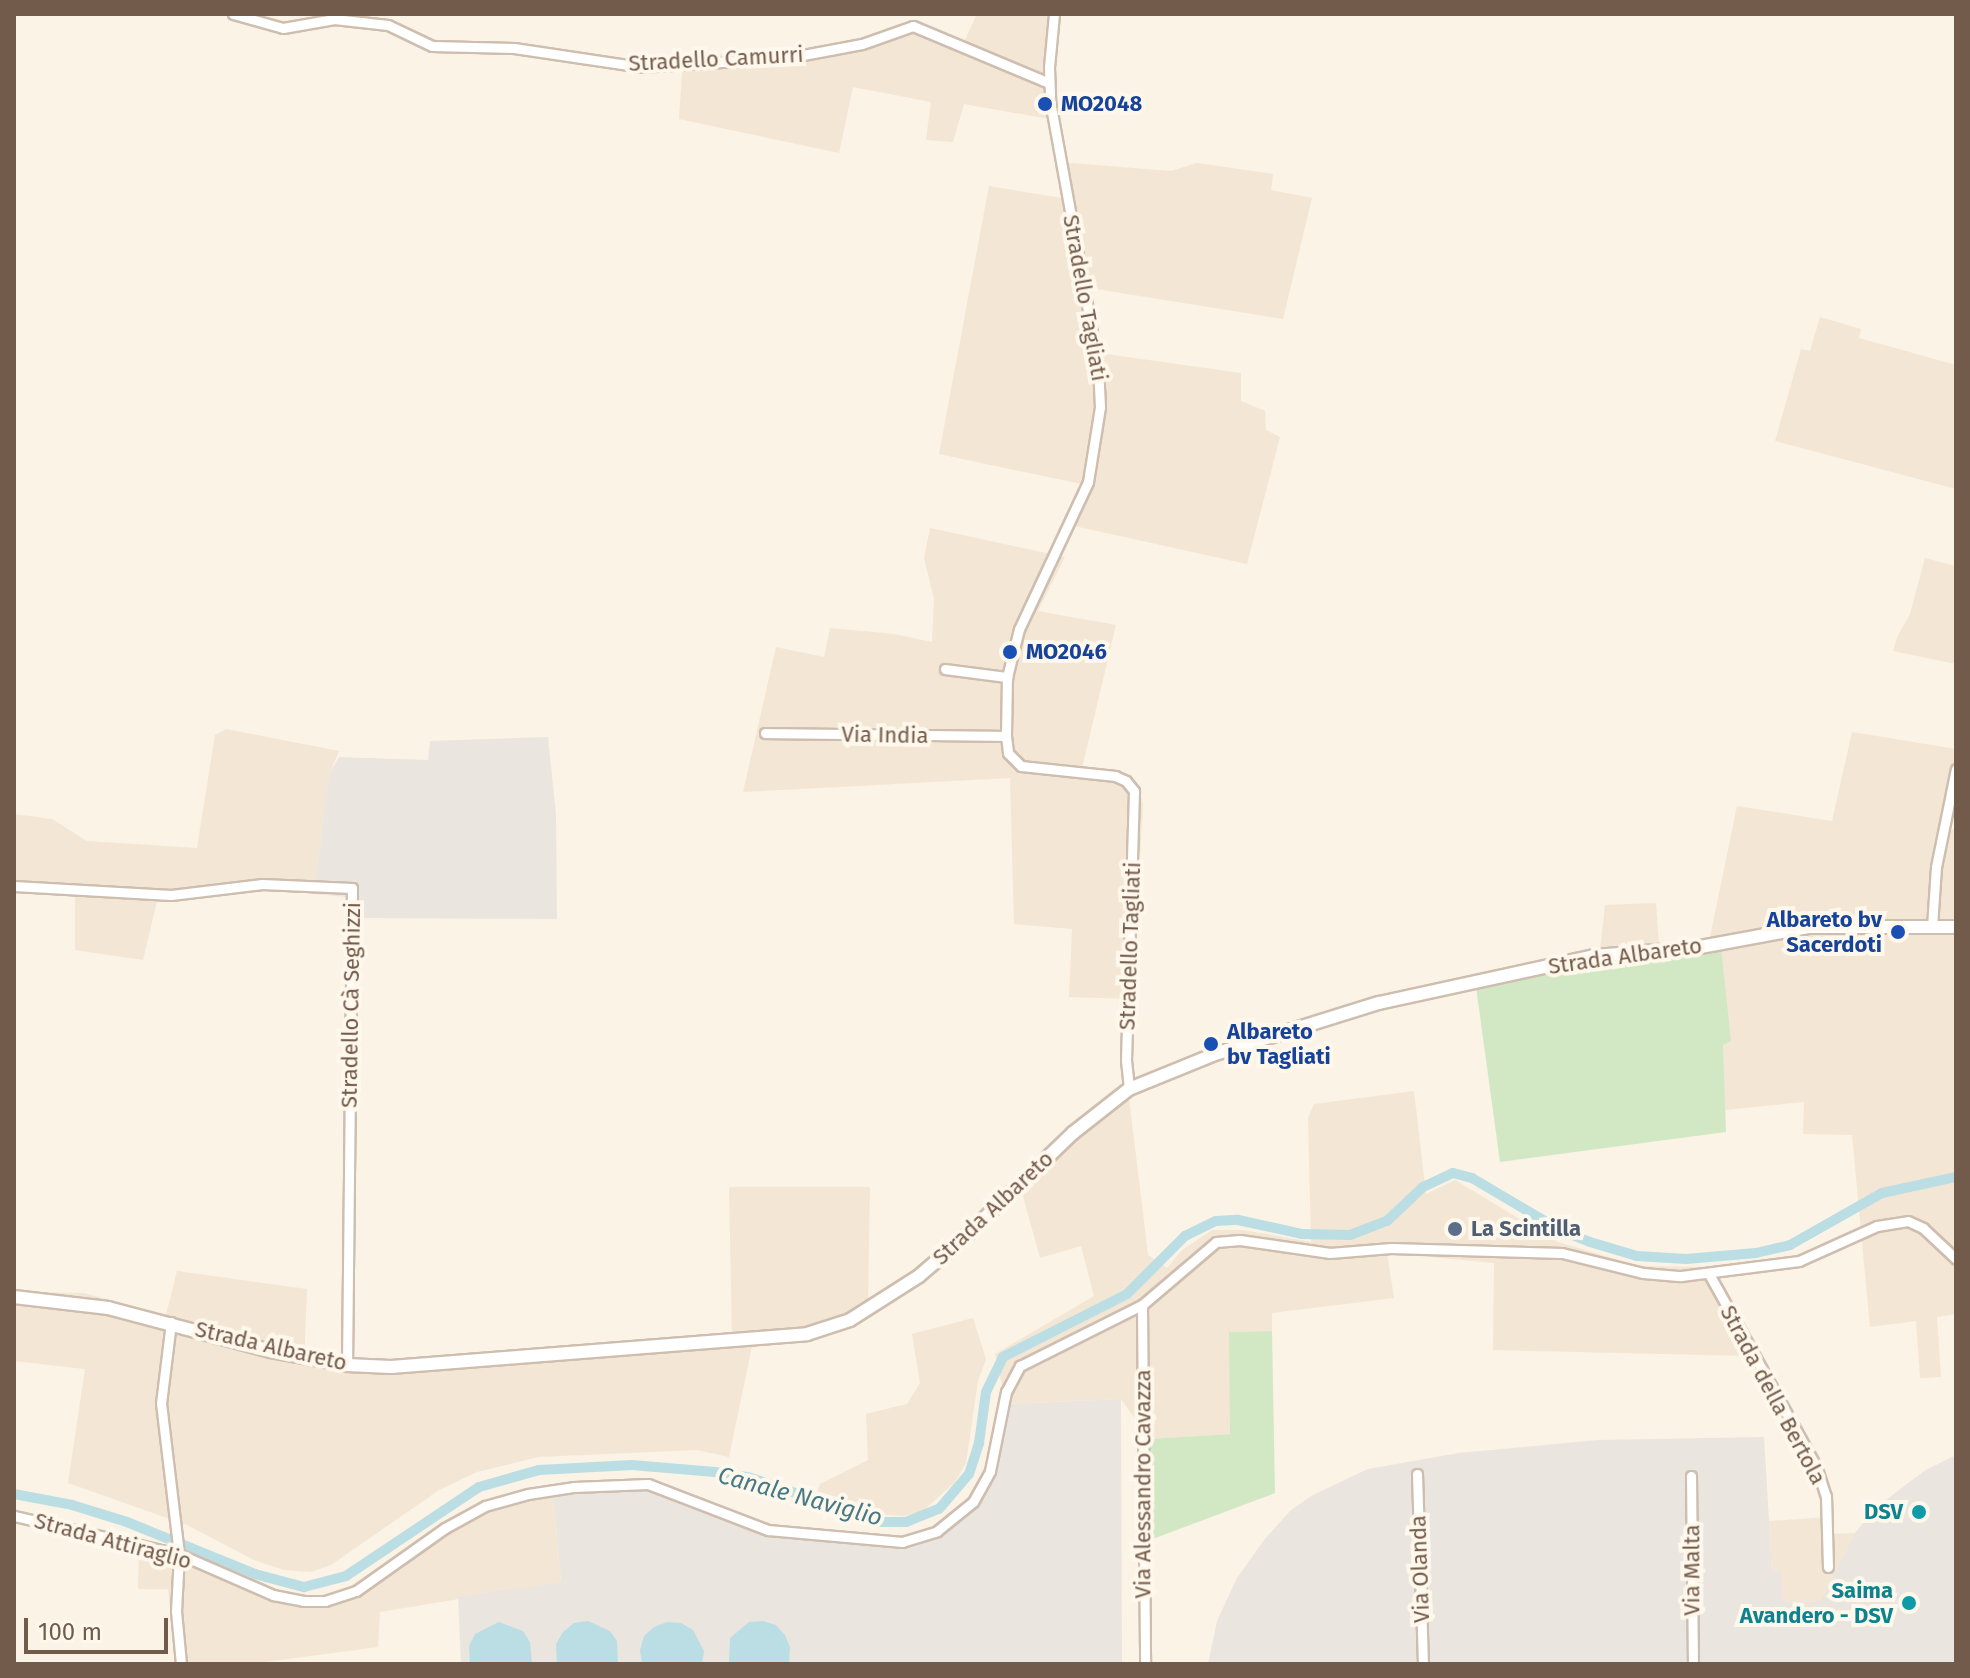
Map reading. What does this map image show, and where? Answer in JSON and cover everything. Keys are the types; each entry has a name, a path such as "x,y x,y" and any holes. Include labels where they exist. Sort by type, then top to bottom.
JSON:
{"street":[{"name":"Stradello Camurri","path":"233,14 283,28 334,19 388,25 432,46 514,48 641,67 787,58 862,44 913,26 1049,83"},
{"name":"Stradello Tagliati","path":"1054,14 1049,83 1098,366 1100,407 1088,482 1019,629 1007,677 1006,736 1008,753 1021,766 1115,776 1126,781 1134,791 1126,1060 1129,1089"},
{"path":"945,669 1007,677"},
{"name":"Via India","path":"765,733 1006,736"},
{"path":"1932,927 1936,867 1956,769"},
{"name":"Stradello Cà Seghizzi","path":"14,886 190,895 262,884 352,888 347,1365"},
{"name":"Strada Albareto","path":"14,1297 108,1308 171,1322 271,1351 347,1365 391,1367 743,1341 830,1328 872,1308 919,1276 968,1234 1073,1133 1129,1089 1215,1054 1379,1003 1594,956 1695,948 1808,927 1956,927"},
{"name":"Strada Attiraglio","path":"14,1516 179,1554 273,1595 303,1601 325,1601 356,1591 445,1528 485,1506 528,1494 619,1484 664,1488 777,1532 893,1542 912,1540 946,1525 978,1493 993,1464 1006,1392 1020,1366 1142,1305 1209,1246 1232,1240 1330,1253 1391,1248 1562,1253 1643,1273 1709,1274 1799,1261 1877,1226 1901,1221 1923,1228 1956,1259"},
{"name":"Strada della Bertola","path":"1709,1274 1816,1466 1826,1496 1828,1567"},
{"name":"Via Alessandro Cavazza","path":"1142,1305 1145,1664"},
{"path":"171,1322 161,1403 179,1554 176,1611 181,1664"},
{"name":"Via Olanda","path":"1417,1474 1423,1664"},
{"name":"Via Malta","path":"1691,1476 1693,1664"}],"shaded area":[{"path":"977,14 1052,14 1050,119 964,104 953,142 926,140 931,102 853,87 839,153 679,119 683,57 848,45 918,28 964,42"},
{"path":"1072,163 1171,171 1197,163 1273,174 1271,190 1312,198 1283,319 1090,288 1099,353 1241,373 1241,401 1265,411 1266,430 1280,437 1247,564 1065,524 1081,484 939,454 989,186 1062,198 1057,168"},
{"path":"1820,317 1861,329 1859,338 1956,365 1956,489 1775,441 1801,349 1810,351"},
{"path":"930,528 1065,557 1038,611 1116,625 1082,768 1126,773 1138,785 1143,805 1132,999 1069,997 1072,929 1014,924 1010,778 743,792 776,647 824,657 830,628 894,634 932,642 934,599 924,558"},
{"path":"1925,558 1956,566 1956,664 1893,651 1910,614"},
{"path":"226,729 339,751 329,775 314,894 272,890 157,901 143,960 75,950 75,893 14,884 14,814 52,819 87,841 197,848 215,735"},
{"path":"1852,732 1956,749 1956,785 1947,830 1956,829 1956,1314 1937,1317 1941,1377 1920,1378 1916,1321 1870,1327 1852,1135 1803,1134 1804,1102 1724,1110 1723,1045 1599,960 1605,905 1656,903 1659,944 1710,937 1737,806 1832,821"},
{"path":"548,737 556,815 557,919 350,918 347,897 314,894 329,774 339,757 428,760 430,741"},
{"path":"1414,1091 1426,1194 1455,1180 1558,1242 1639,1266 1702,1267 1750,1356 1493,1350 1494,1263 1387,1253 1394,1298 1272,1313 1272,1331 1230,1332 1230,1434 1149,1439 1121,1399 1006,1404 995,1354 1094,1296 1081,1246 1040,1258 1021,1189 1073,1142 1129,1098 1148,1255 1167,1268 1182,1250 1212,1230 1243,1230 1311,1242 1308,1118 1314,1104"},
{"path":"729,1187 870,1187 868,1305 837,1321 805,1331 732,1338"},
{"path":"177,1271 307,1289 304,1364 354,1373 752,1346 729,1457 697,1450 538,1457 477,1472 439,1490 331,1565 311,1572 284,1570 254,1560 187,1525 68,1483 85,1369 14,1361 14,1292 84,1293 166,1315"},
{"path":"973,1318 986,1359 978,1381 966,1463 955,1482 923,1511 904,1516 888,1515 817,1493 820,1484 868,1460 866,1414 907,1404 920,1383 912,1334"},
{"path":"1121,1399 1122,1664 461,1664 458,1597 561,1582 553,1493 644,1488 663,1491 751,1528 782,1537 902,1546 935,1538 963,1518 986,1491 997,1471 1006,1404"},
{"path":"1764,1437 1772,1571 1781,1571 1783,1602 1820,1601 1855,1533 1874,1509 1924,1471 1956,1455 1956,1664 1208,1664 1217,1621 1237,1578 1264,1540 1290,1511 1311,1496 1368,1469 1459,1453 1598,1440"},
{"path":"553,1493 561,1582 380,1612 378,1647 251,1664 176,1664 168,1589 138,1589 139,1547 184,1560 287,1603 321,1605 368,1588 473,1516 499,1505"},
{"path":"1828,1517 1829,1534 1855,1533 1820,1601 1782,1602 1781,1572 1772,1571 1769,1521"}],"green space":[{"path":"1721,947 1731,1041 1723,1045 1726,1132 1500,1162 1476,987 1599,960"},
{"path":"1272,1331 1275,1493 1150,1540 1149,1439 1230,1434 1229,1332"}],"water":[{"path":"588,1621 610,1631 617,1641 618,1664 557,1664 556,1644 563,1632 574,1623"},
{"path":"763,1621 776,1625 785,1635 790,1647 789,1664 729,1664 730,1638 749,1622"},
{"path":"499,1622 523,1631 530,1642 532,1664 470,1664 469,1646 475,1634"},
{"path":"667,1622 681,1623 693,1630 704,1651 702,1664 642,1664 640,1650 644,1636 654,1627"}],"waterway":[{"name":"Canale Naviglio","path":"14,1494 72,1505 127,1522 255,1574 304,1587 346,1576 479,1487 539,1470 632,1465 715,1472 751,1478 882,1522 906,1522 939,1509 969,1474 979,1443 986,1392 1003,1357 1127,1294 1185,1236 1216,1221 1238,1220 1302,1234 1350,1235 1387,1221 1423,1187 1453,1173 1472,1178 1560,1230 1590,1242 1637,1256 1686,1259 1756,1253 1790,1245 1882,1193 1956,1177"}],"place":[{"name":"MO2048","path":"1045,104"},
{"name":"MO2046","path":"1010,652"},
{"name":"Albareto bv Sacerdoti","path":"1898,932"},
{"name":"Albareto bv Tagliati","path":"1211,1044"},
{"name":"La Scintilla","path":"1455,1229"},
{"name":"DSV","path":"1919,1512"},
{"name":"Saima Avandero - DSV","path":"1909,1603"}]}
